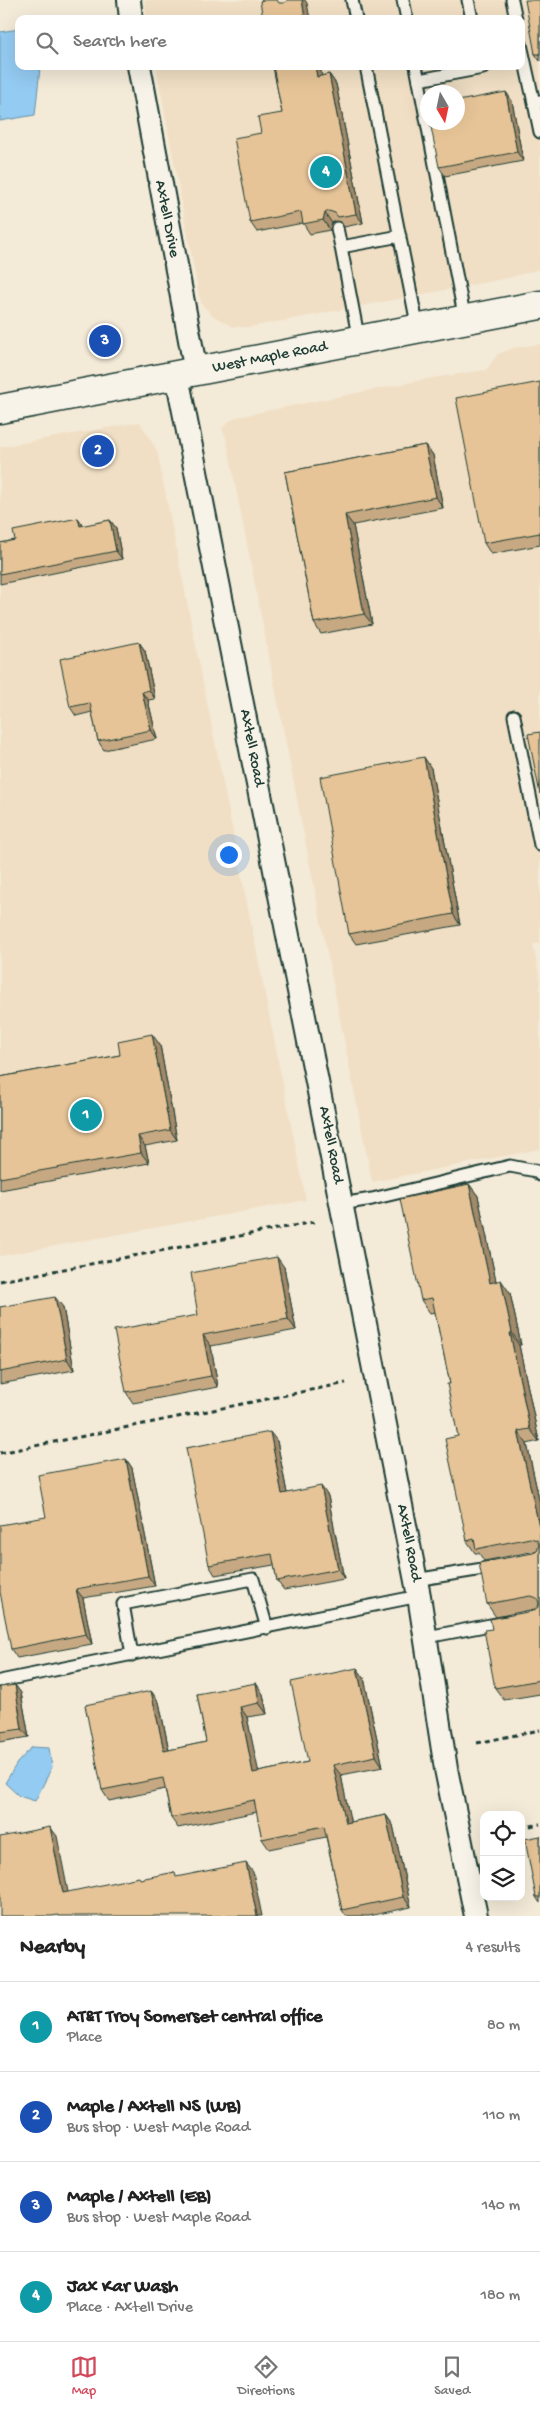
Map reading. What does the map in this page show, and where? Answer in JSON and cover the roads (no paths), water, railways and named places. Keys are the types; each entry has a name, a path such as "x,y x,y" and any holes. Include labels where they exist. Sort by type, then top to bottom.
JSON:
{"main road":[{"name":"West Maple Road","path":"0,409 540,305"}],"street":[{"path":"129,0 131,15"},
{"name":"Axtell Drive","path":"140,70 186,374"},
{"name":"Axtell Road","path":"186,374 341,1204 427,1637 446,1769 476,1916"}],"lane":[{"path":"352,0 355,15"},
{"path":"403,0 406,15"},
{"path":"468,0 471,15"},
{"path":"512,0 515,15"},
{"path":"525,58 537,102 540,132"},
{"path":"367,70 418,329"},
{"path":"417,70 465,320"},
{"path":"419,80 472,70"},
{"path":"338,228 359,341"},
{"path":"341,247 400,236"},
{"path":"514,716 540,845"},
{"path":"341,1204 372,1199 510,1166 536,1170 540,1175"},
{"path":"0,1681 267,1628 502,1565"},
{"path":"132,1655 123,1604 253,1579 267,1628"},
{"path":"427,1637 522,1619"}],"water":[{"path":"15,30 15,70 40,70 35,115 0,121 0,32"},
{"path":"32,1747 49,1748 52,1767 35,1801 19,1796 5,1783 17,1763"}],"place":[{"name":"Jax Kar Wash","path":"326,172"},
{"name":"Maple / Axtell (EB)","path":"105,341"},
{"name":"Maple / Axtell NS (WB)","path":"98,451"},
{"name":"AT&T Troy Somerset central office","path":"86,1115"}]}
